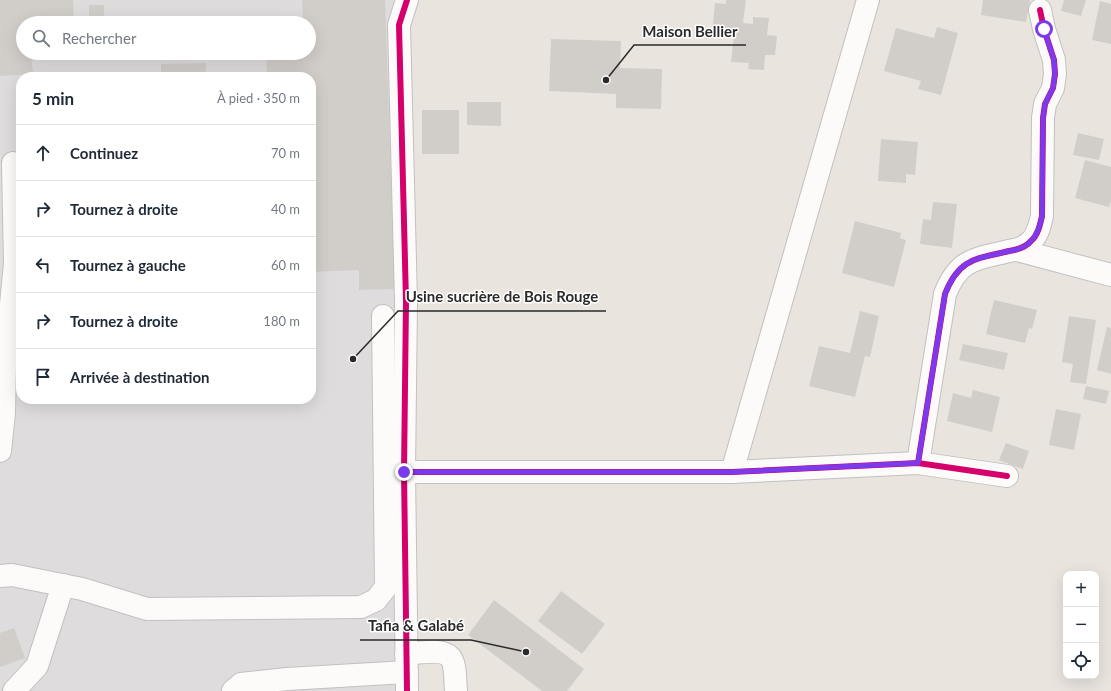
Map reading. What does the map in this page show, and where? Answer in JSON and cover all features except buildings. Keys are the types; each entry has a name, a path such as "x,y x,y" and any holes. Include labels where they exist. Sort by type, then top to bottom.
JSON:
{"street":[{"path":"407,0 399,25 406,301 404,472 407,672"},
{"path":"732,472 868,0"},
{"path":"918,463 945,294 950,280 960,268 971,260 1017,250 1031,242 1039,230 1042,216 1043,118 1045,104 1053,88 1055,74 1054,60 1044,29 1040,10"},
{"path":"0,451 4,412 5,366 15,263 13,163"},
{"path":"1017,250 1111,275"},
{"path":"0,576 12,575 82,589 148,610 361,607 376,600 386,587 383,316"},
{"path":"404,472 732,472 918,463 1006,476"},
{"path":"14,691 37,666 63,586"},
{"path":"234,691 241,684 287,679 407,672 441,652 450,657 454,667 456,691"}],"shaded area":[{"path":"0,0 395,0 402,296 394,319 400,691 0,691"}],"cycle path":[{"path":"407,0 399,25 406,301 404,472 407,691"},
{"path":"918,463 945,294 950,282 956,273 970,262 987,256 1018,249 1029,243 1038,230 1042,216 1043,118 1045,104 1053,88 1055,74 1054,60 1044,29 1040,10"},
{"path":"404,472 732,472 918,463 1007,476"}],"place":[{"name":"Maison Bellier","path":"606,80"},
{"name":"Usine sucrière de Bois Rouge","path":"353,359"},
{"name":"Tafia & Galabé","path":"526,652"}],"route":[{"path":"404,472 732,472 918,463 945,294 950,280 960,268 971,260 1017,250 1031,242 1039,230 1042,216 1043,118 1045,104 1053,88 1055,74 1054,60 1044,29"}]}
